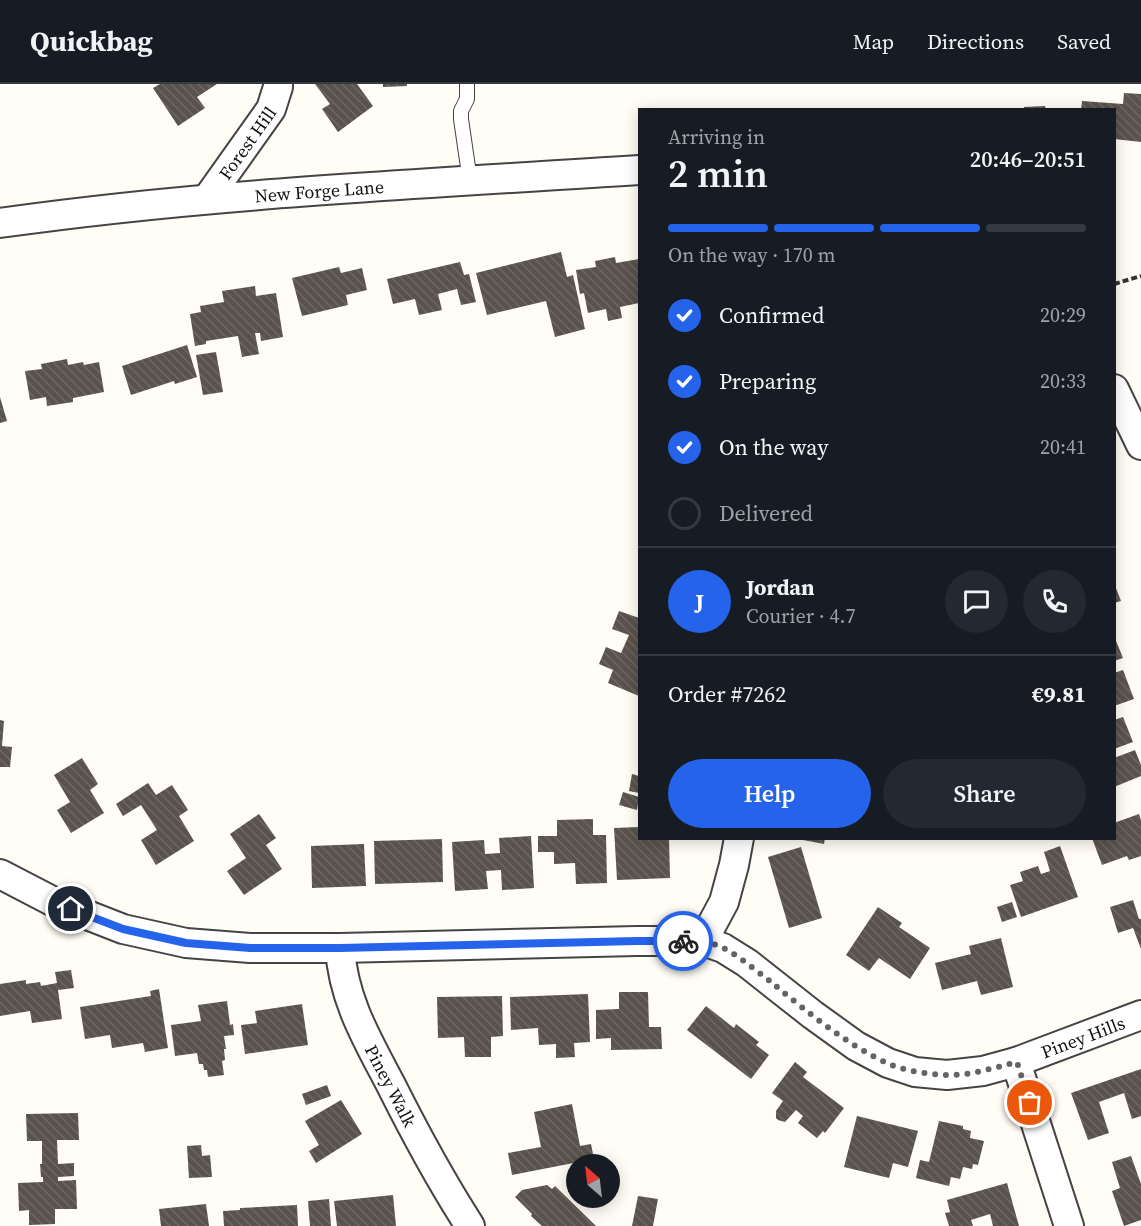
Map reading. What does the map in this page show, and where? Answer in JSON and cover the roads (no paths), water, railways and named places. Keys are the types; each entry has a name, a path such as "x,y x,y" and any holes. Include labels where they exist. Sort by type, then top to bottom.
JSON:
{"street":[{"name":"Forest Hill","path":"207,199 271,109 278,84"},
{"name":"New Forge Lane","path":"0,223 207,199 638,170"},
{"path":"1116,393 1141,445"},
{"path":"703,941 724,902 739,840"},
{"name":"Piney Hills","path":"0,874 54,902 123,929 186,943 239,948 340,948 703,941 723,948 747,963 813,1016 856,1046 888,1063 915,1071 946,1075 983,1071 1017,1062 1141,1015"},
{"name":"Piney Walk","path":"340,948 345,985 357,1020 411,1124 467,1221"},
{"path":"1017,1062 1069,1226"}],"lane":[{"path":"467,84 467,99 461,111 461,119 470,181"}]}
